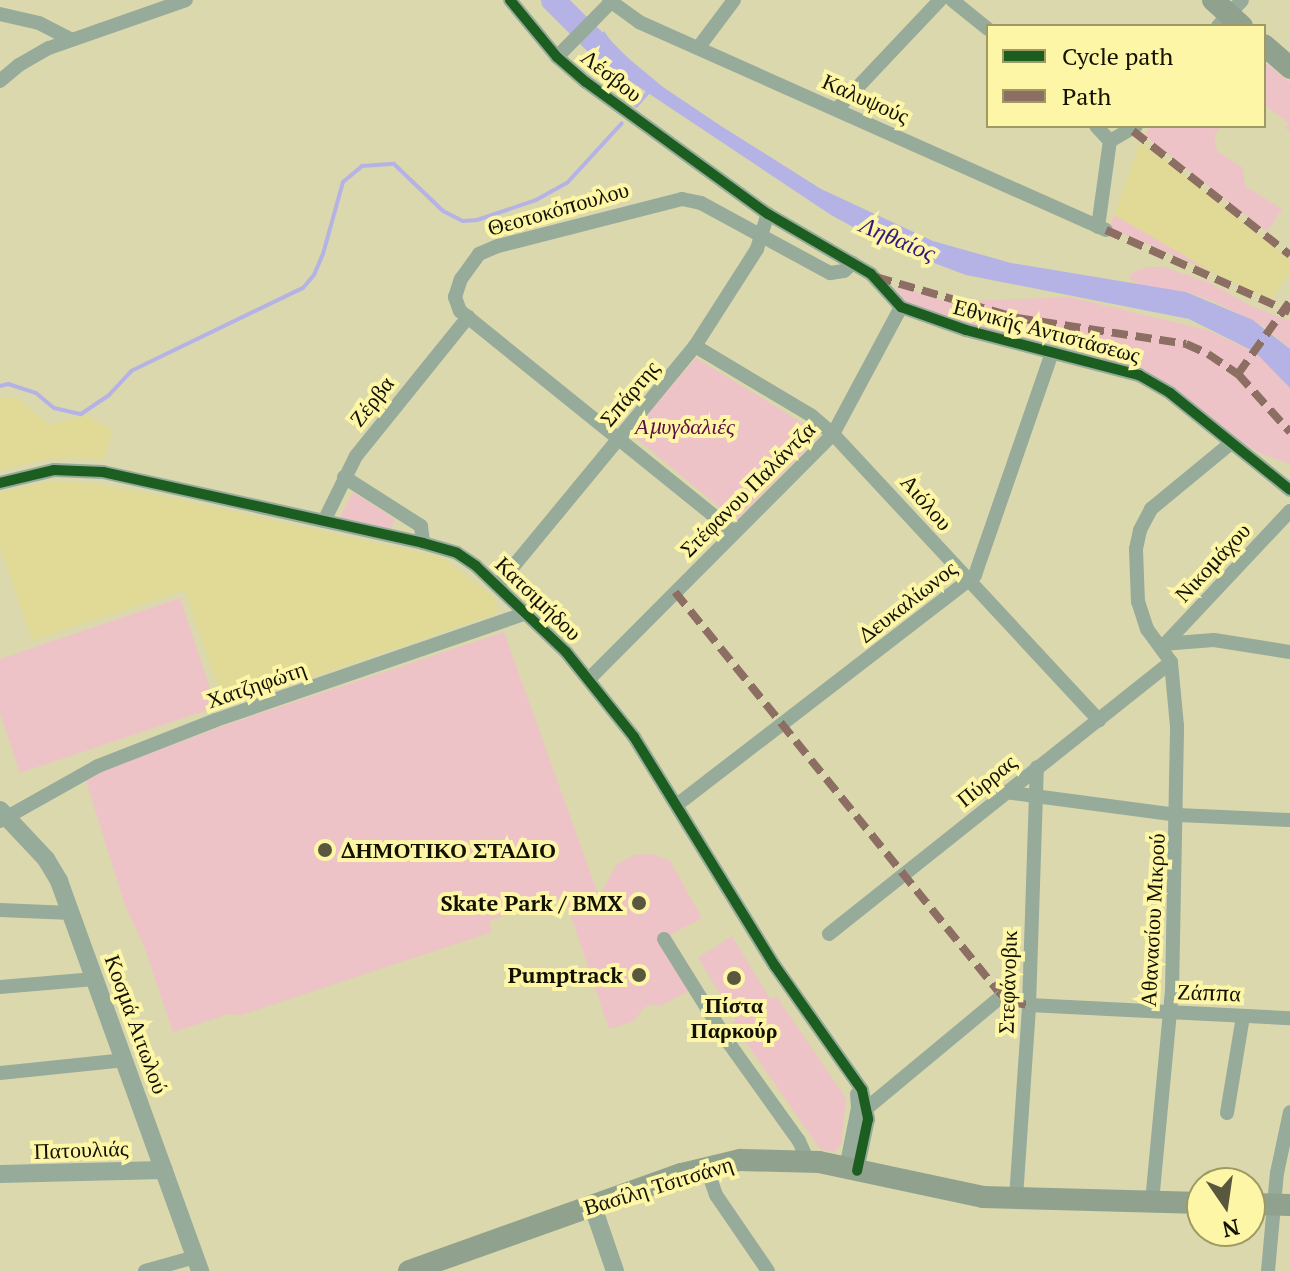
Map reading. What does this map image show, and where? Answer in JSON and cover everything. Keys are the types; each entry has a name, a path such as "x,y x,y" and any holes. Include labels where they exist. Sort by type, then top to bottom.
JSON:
{"main road":[{"path":"1266,47 1290,68"},
{"name":"Βασίλη Τσιτσάνη","path":"409,1271 592,1204 706,1166 740,1160 808,1161 970,1196 1186,1203"}],"street":[{"path":"0,81 31,57 70,39 186,0"},
{"name":"Λέσβου","path":"510,0 559,55 702,168 768,214 876,277 901,307"},
{"path":"698,48 734,0"},
{"path":"837,109 940,0"},
{"path":"952,0 986,27"},
{"path":"559,55 611,1"},
{"name":"Καλυψούς","path":"611,1 633,19 1102,228 1110,141"},
{"path":"4,9 70,39"},
{"path":"1098,128 1110,141 1133,128"},
{"name":"Θεοτοκόπουλου","path":"468,317 458,308 455,297 473,260 485,251 538,233 682,199 701,203 830,273 844,271 853,263"},
{"name":"Σπάρτης","path":"498,585 695,346 763,237 768,214"},
{"name":"Εθνικής Αντιστάσεως","path":"901,307 966,330 1139,375 1170,393 1290,490"},
{"name":"Στέφανου Παλάντζα","path":"590,678 833,434 901,307"},
{"path":"468,317 734,532"},
{"name":"Ζέρβα","path":"324,521 344,477 384,419 468,317"},
{"name":"Αιόλου","path":"695,346 812,416 833,434 1099,720"},
{"name":"Δευκαλίωνος","path":"678,804 968,582 986,552 1052,353"},
{"name":"Αθανασίου Μικρού","path":"1152,1202 1170,1013 1178,815 1176,685 1171,662 1162,644 1145,624 1136,594 1140,530 1156,504 1231,443"},
{"name":"Κατσιμήδου","path":"0,483 54,470 103,472 423,543 468,559 527,613 590,678 678,804 775,966 863,1099"},
{"path":"344,477 423,529 423,543"},
{"name":"Νικομάχου","path":"1162,644 1290,511"},
{"path":"396,537 405,516"},
{"name":"Χατζηφώτη","path":"3,816 98,766 216,720 527,613"},
{"path":"1162,644 1214,640 1290,652"},
{"name":"Πύρρας","path":"829,934 1171,662"},
{"name":"Στεφάνοβικ","path":"1016,1198 1029,1005 1037,767"},
{"path":"1005,792 1178,815 1290,820"},
{"name":"Κοσμά Αιτωλού","path":"3,816 52,868 198,1264"},
{"path":"0,910 71,913"},
{"path":"664,939 728,1042 799,1141 808,1161"},
{"path":"0,987 95,979"},
{"path":"851,1170 863,1099 895,1085 1002,996"},
{"name":"Ζάππα","path":"1029,1005 1290,1018"},
{"path":"1227,1113 1243,1016"},
{"path":"0,1073 125,1060"},
{"path":"1268,1271 1282,1205 1290,1112"},
{"path":"706,1166 716,1195 768,1271"},
{"name":"Πατουλιάς","path":"0,1174 164,1170"},
{"path":"592,1204 615,1271"},
{"path":"145,1271 198,1264"}],"shaded area":[{"path":"1140,141 1290,259 1290,273 1270,300 1211,271 1114,215"},
{"path":"0,397 17,398 49,425 87,415 112,430 104,459 57,457 0,470"},
{"path":"52,481 96,484 152,494 441,557 495,598 498,613 225,707 185,590 32,640 0,546 0,492"}],"green space":[{"path":"1266,63 1290,83 1290,131 1285,128 1289,123 1266,106"},
{"path":"1150,128 1220,128 1214,136 1217,151 1243,168 1245,186 1282,209 1267,232 1144,135"},
{"path":"1114,215 1211,271 1109,228"},
{"path":"1147,267 1164,267 1210,283 1251,306 1290,321 1290,349 1264,326 1210,300 1186,292 1143,286 1129,279 1133,272"},
{"path":"902,286 947,302 1069,297 1207,330 1255,352 1290,388 1290,464 1260,453 1105,360 1104,350 1052,340 1043,346 991,334 901,301 894,291"},
{"name":"Αμυγδαλιές","path":"696,358 821,434 736,521 630,433"},
{"path":"353,492 395,519 390,530 339,519"},
{"path":"180,598 216,707 20,773 0,713 0,659"},
{"path":"504,632 599,897 616,865 633,855 652,854 670,861 702,918 664,938 695,988 660,1006 652,1004 644,1008 634,1021 609,1029 564,896 489,921 492,932 241,1015 229,1014 173,1032 144,946 126,908 85,778 234,722"},
{"path":"732,936 770,999 776,996 846,1098 841,1144 834,1152 820,1149 732,1022 736,1020 698,958"}],"water":[{"path":"604,31 616,48 663,87 721,126 821,189 933,241 1011,263 1186,292 1253,320 1290,349 1290,388 1255,352 1189,319 966,275 888,246 831,215 618,73 589,48"}],"waterway":[{"name":"Ληθαίος","path":"553,0 618,65"},
{"path":"636,106 649,91"},
{"path":"0,386 8,384 36,393 54,408 81,414 109,395 131,371 303,288 314,275 323,254 343,182 362,166 394,164 443,211 463,221 477,220 536,200 567,183 622,123"}],"marked path":[{"path":"1133,131 1290,255"},
{"path":"1106,230 1290,312"},
{"path":"876,277 1017,318 1186,344 1238,374 1290,432"},
{"path":"1238,374 1290,301"},
{"path":"675,592 998,991 1010,1002 1029,1005"}],"cycle path":[{"path":"510,0 557,57 586,82 768,214 871,274 901,307 966,330 1139,375 1170,393 1290,490"},
{"path":"0,483 54,470 103,472 423,543 457,553 476,566 566,652 634,737 775,966 862,1090 868,1119 857,1171"}],"place":[{"name":"ΔΗΜΟΤΙΚΟ ΣΤΑΔΙΟ","path":"325,850"},
{"name":"Skate Park / BMX","path":"639,903"},
{"name":"Pumptrack","path":"639,975"},
{"name":"Πίστα Παρκούρ","path":"734,978"}]}
